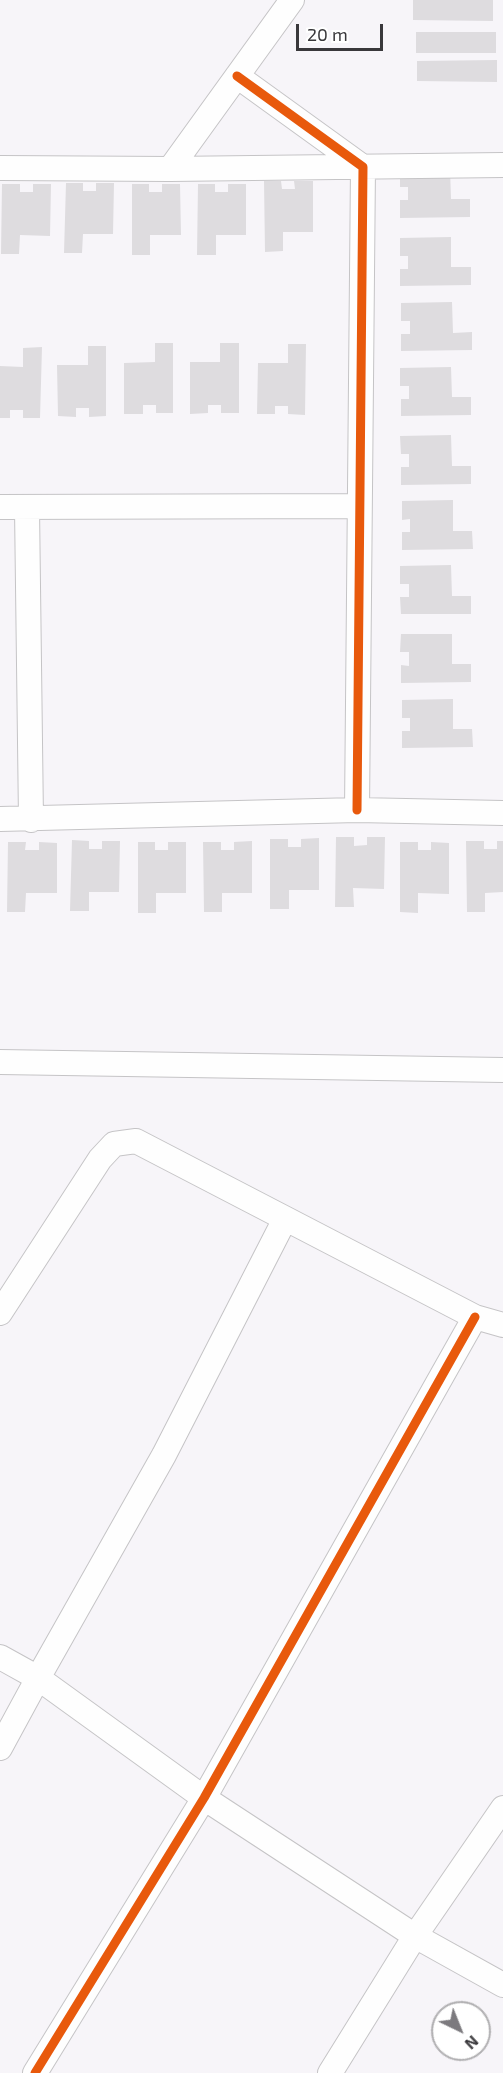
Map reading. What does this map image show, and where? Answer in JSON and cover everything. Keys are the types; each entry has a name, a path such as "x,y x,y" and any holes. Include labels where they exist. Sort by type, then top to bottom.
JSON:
{"street":[{"path":"170,169 292,0"},
{"path":"237,76 363,167"},
{"path":"0,168 170,169 503,165"},
{"path":"357,810 358,506 363,167"},
{"path":"0,507 358,506"},
{"path":"27,508 31,820"},
{"path":"0,819 357,810 503,813"},
{"path":"0,1062 503,1070"},
{"path":"0,1313 100,1159 114,1144 136,1141 475,1317 503,1325"},
{"path":"0,1748 164,1455 285,1219"},
{"path":"36,2073 204,1798 475,1317"},
{"path":"0,1657 38,1678 204,1798 416,1936 503,1985"},
{"path":"330,2073 416,1936 503,1808"}],"building":[{"path":"413,0 493,0 493,21 413,20"},
{"path":"416,32 496,32 496,53 416,53"},
{"path":"497,60 497,82 417,81 417,61"},
{"path":"450,168 451,199 470,199 470,217 400,218 400,200 408,200 408,187 400,187 400,169"},
{"path":"264,181 281,181 282,189 295,189 294,181 313,181 313,232 283,232 283,251 265,252"},
{"path":"66,183 83,183 83,191 96,191 96,183 114,183 113,234 83,234 82,253 64,253"},
{"path":"2,184 20,184 20,192 33,192 33,184 51,184 50,236 20,235 19,254 1,254"},
{"path":"132,184 149,184 149,192 162,192 162,184 180,184 181,235 150,235 150,255 132,255"},
{"path":"198,184 215,184 215,192 228,192 228,184 246,184 246,235 216,235 216,255 197,255"},
{"path":"451,237 451,267 471,267 471,285 400,286 400,269 408,269 408,256 400,256 400,238"},
{"path":"452,302 453,333 472,332 472,350 401,351 401,334 410,334 410,321 401,321 401,303"},
{"path":"155,343 173,343 173,413 156,413 156,405 143,405 143,414 124,414 124,363 155,362"},
{"path":"220,343 239,343 239,413 221,413 221,405 208,405 208,413 190,414 190,362 220,362"},
{"path":"288,344 306,344 305,415 288,414 288,406 275,406 275,414 257,414 258,363 288,363"},
{"path":"88,346 106,346 106,416 89,417 89,408 76,408 76,417 58,416 57,365 88,365"},
{"path":"42,347 40,418 23,418 23,410 10,410 10,418 0,418 0,366 23,367 23,348"},
{"path":"451,367 452,397 471,397 471,415 401,416 401,399 409,399 409,386 400,386 400,368"},
{"path":"451,435 452,466 471,466 471,484 401,485 401,467 409,467 409,454 401,454 400,436"},
{"path":"453,500 453,531 472,531 473,549 402,550 402,532 410,532 410,519 402,520 402,501"},
{"path":"451,565 452,596 471,596 471,614 401,614 400,597 409,597 409,584 400,584 400,566"},
{"path":"401,634 452,634 452,664 471,664 471,682 401,683 401,665 409,666 409,652 400,652"},
{"path":"453,699 453,729 472,729 473,747 402,748 402,731 410,731 410,718 402,718 402,700"},
{"path":"336,837 354,837 354,846 367,845 367,837 385,837 384,889 353,888 354,907 335,907"},
{"path":"319,838 319,890 289,890 289,909 270,909 270,839 288,839 288,847 301,847 301,839"},
{"path":"72,840 89,841 89,849 102,849 102,841 120,841 119,892 89,892 89,911 70,911"},
{"path":"252,841 252,893 222,893 222,912 204,912 203,842 221,842 221,850 234,850 234,842"},
{"path":"466,841 484,841 484,849 497,849 497,841 503,841 503,892 485,893 485,912 467,912"},
{"path":"8,842 26,842 25,850 39,850 39,842 57,843 57,893 26,893 25,912 7,912"},
{"path":"138,842 155,842 155,850 168,850 168,842 186,842 186,893 156,893 156,913 138,913"},
{"path":"400,842 418,842 418,850 431,850 431,842 449,843 449,894 418,893 418,913 400,912"}],"cycle path":[{"path":"237,76 363,167 357,810"},
{"path":"35,2073 204,1798 475,1317"}]}
